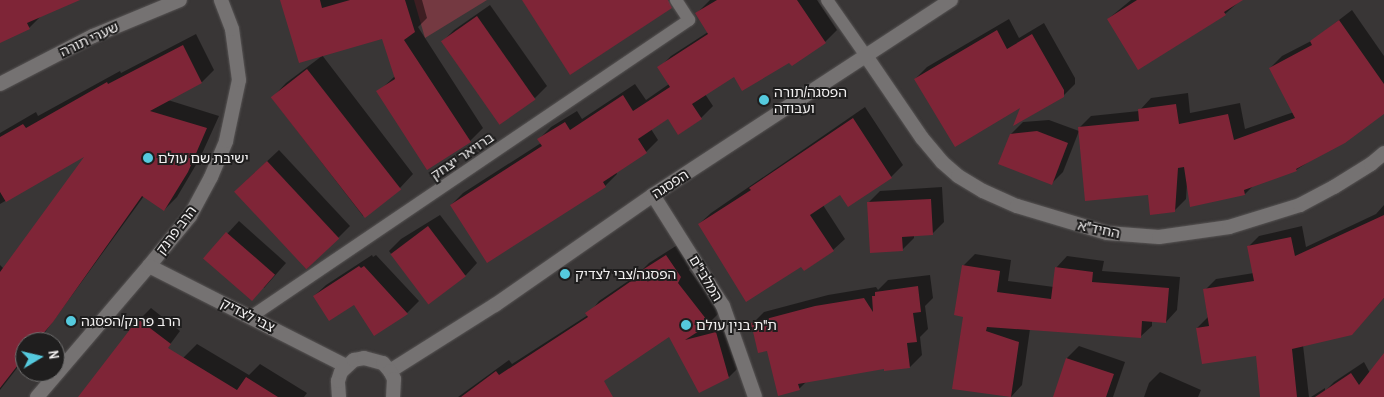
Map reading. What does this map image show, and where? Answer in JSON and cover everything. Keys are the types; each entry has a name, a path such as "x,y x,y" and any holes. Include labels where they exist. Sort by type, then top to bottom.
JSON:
{"street":[{"name":"שערי תורה","path":"0,84 93,36 180,0"},
{"name":"הרב פרנק","path":"37,397 150,266 190,216 211,177 226,141 239,80 232,29 221,0"},
{"name":"הפסגה","path":"390,371 495,305 653,195 951,0"},
{"name":"החיד\"א","path":"866,56 922,138 942,162 958,176 983,191 1017,206 1107,233 1159,237 1229,226 1300,204 1334,187 1371,164 1384,153"},
{"name":"המלבי\"ם","path":"653,195 723,306 755,397"},
{"name":"צבי לצדיק","path":"150,266 252,316 346,366"},
{"path":"340,397 338,381 346,366 354,360 364,358 374,359 383,363 390,371 394,379 393,397"}],"lane":[{"name":"ברויאר יצחק","path":"252,316 689,20 676,0"},
{"path":"827,0 866,56"}],"shaded area":[{"path":"414,0 487,0 425,38"}],"building":[{"path":"0,0 80,0 27,23 30,29 0,43"},
{"path":"280,0 320,0 322,8 350,0 405,0 415,32 404,40 471,142 427,170 376,91 395,79 382,39 299,63"},
{"path":"522,0 668,0 672,8 570,75"},
{"path":"717,0 797,0 826,43 792,66 789,63 742,91 734,77 692,104 702,119 678,135 668,119 638,139 647,153 603,182 606,187 487,263 450,205 542,146 537,139 565,122 570,130 623,95 633,111 670,87 657,67 708,34 695,13"},
{"path":"1137,0 1243,0 1224,12 1226,15 1138,70 1107,19"},
{"path":"477,16 536,100 499,125 441,41"},
{"path":"1339,20 1384,84 1384,114 1345,143 1296,169 1297,171 1244,190 1245,195 1190,207 1184,167 1178,168 1175,212 1150,215 1148,195 1085,201 1078,127 1139,121 1138,109 1176,104 1179,124 1228,114 1234,140 1295,118 1269,68 1312,45 1310,41"},
{"path":"997,30 1007,49 1032,34 1064,90 1064,97 1013,126 1020,108 955,147 914,79"},
{"path":"183,45 202,83 150,111 207,128 188,172 164,211 142,196 44,332 15,332 15,369 0,388 0,272 84,157 6,202 0,192 0,137 23,124 26,128 107,82 108,84"},
{"path":"307,69 401,190 365,218 271,97"},
{"path":"853,118 892,178 848,207 840,195 810,215 834,251 804,271 801,267 746,302 698,224 751,190 749,188"},
{"path":"1037,131 1068,143 1052,185 998,164 1010,134"},
{"path":"267,161 339,239 306,269 234,192"},
{"path":"931,199 933,235 902,237 903,251 870,253 867,202"},
{"path":"1384,215 1384,298 1352,335 1292,349 1297,397 1260,397 1256,356 1202,364 1196,328 1209,326 1203,289 1254,281 1247,246 1291,237 1295,256"},
{"path":"428,226 466,276 428,305 390,254"},
{"path":"226,232 275,275 252,301 203,258"},
{"path":"666,255 681,277 678,283 710,324 685,340 716,332 729,378 699,393 669,337 604,381 613,397 461,397 496,371 499,375 588,317 585,313 637,277 636,274"},
{"path":"962,265 1000,271 997,292 1051,299 1055,267 1093,272 1092,282 1169,288 1166,323 1142,321 1141,338 987,327 986,331 1019,342 1011,397 952,389 963,317 954,315"},
{"path":"359,266 361,268 364,266 408,314 374,336 354,305 329,321 313,296"},
{"path":"918,286 921,312 913,313 917,342 907,343 910,368 884,371 884,369 798,384 800,390 778,396 767,351 758,353 751,323 815,306 864,298 873,312 872,296 875,296 875,292"},
{"path":"138,319 171,344 168,348 237,390 246,377 278,397 78,397"},
{"path":"1384,353 1384,397 1315,397 1351,373 1359,385"},
{"path":"1066,358 1114,374 1106,397 1053,397"}],"place":[{"name":"הפסגה/תורה ועבודה","path":"764,100"},
{"name":"ישיבת שם עולם","path":"148,158"},
{"name":"הפסגה/צבי לצדיק","path":"565,274"},
{"name":"הרב פרנק/הפסגה","path":"71,321"},
{"name":"ת\"ת בנין עולם","path":"686,325"}]}
